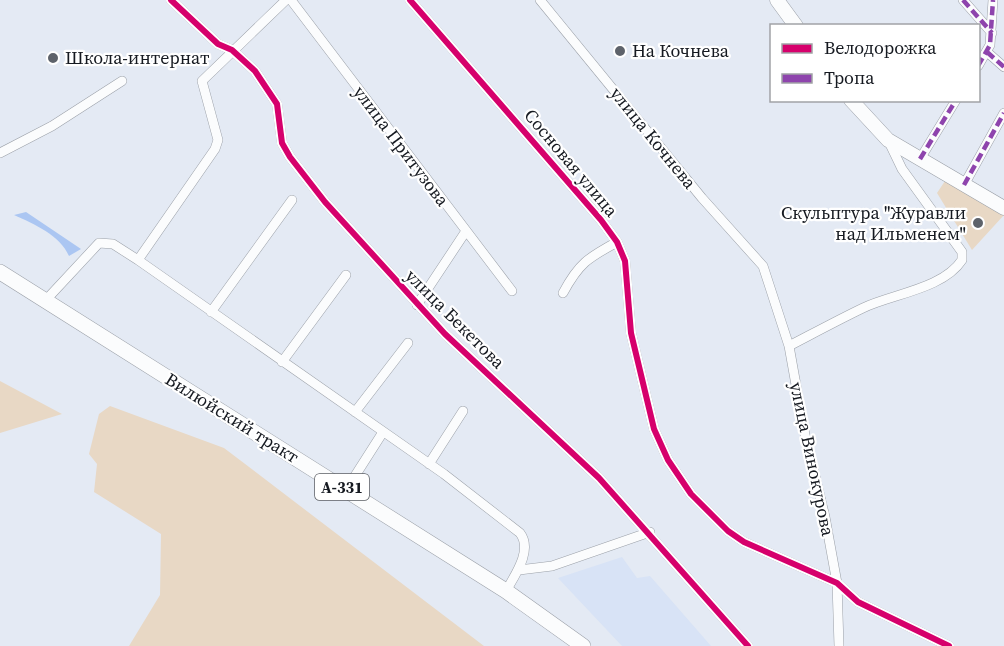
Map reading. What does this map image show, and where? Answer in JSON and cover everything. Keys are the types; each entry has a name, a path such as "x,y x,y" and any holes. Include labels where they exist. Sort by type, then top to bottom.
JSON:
{"main road":[{"path":"777,0 795,24"},
{"path":"852,102 888,140 1004,208"},
{"name":"Вилюйский тракт","path":"0,272 506,591 583,646"}],"street":[{"name":"улица Бекетова","path":"171,0 218,44 232,50 255,71 277,104 282,143 299,170 417,305 599,478 650,532 748,646"},
{"path":"138,260 215,149 218,140 202,81 286,0"},
{"name":"улица Притузова","path":"291,0 512,291"},
{"name":"Сосновая улица","path":"410,0 601,220 617,242 625,261 631,333 637,367 654,429 668,460 691,494 728,531 768,554 837,583 858,602 949,646"},
{"name":"улица Кочнева","path":"540,0 702,198 760,260 766,275"},
{"path":"963,0 992,33"},
{"path":"980,63 987,51 992,33 993,0"},
{"path":"987,51 1004,67"},
{"path":"0,153 52,126 122,81"},
{"path":"920,159 956,102"},
{"path":"964,185 1004,113"},
{"path":"789,346 866,306 909,292 947,274 962,260 962,252 902,169 888,140"},
{"path":"211,312 292,200"},
{"path":"417,305 466,231"},
{"path":"564,293 576,268 587,257 617,242"},
{"path":"45,301 99,243 113,244 429,464 520,533 526,545 519,570 506,591"},
{"path":"282,362 346,274"},
{"name":"улица Винокурова","path":"766,275 789,346 805,435 825,517 837,583 839,646"},
{"path":"355,412 408,344"},
{"path":"429,464 463,411"},
{"path":"346,490 383,432"},
{"path":"519,570 552,566 650,532"}],"shaded area":[{"path":"945,181 1004,215 972,250 937,193"},
{"path":"0,381 62,414 0,433"},
{"path":"110,406 224,448 484,646 129,646 160,595 161,534 94,492 97,464 89,454 99,414"},
{"path":"622,557 637,578 650,576 711,646 622,646 558,578"}],"water":[{"path":"26,212 81,249 69,256 53,236 14,215"}],"marked path":[{"path":"963,0 992,33"},
{"path":"980,62 990,45 993,0"},
{"path":"987,52 1004,67"},
{"path":"920,159 955,102"},
{"path":"964,185 1004,113"}],"cycle path":[{"path":"171,0 218,44 232,50 255,71 277,104 282,143 325,202 445,334 599,478 748,646"},
{"path":"410,0 601,220 617,242 625,261 631,333 654,429 668,460 691,494 728,531 744,542 837,583 858,602 949,646"}],"place":[{"name":"На Кочнева","path":"620,51"},
{"name":"Школа-интернат","path":"53,58"},
{"name":"Скульптура \"Журавли над Ильменем\"","path":"978,223"}]}
